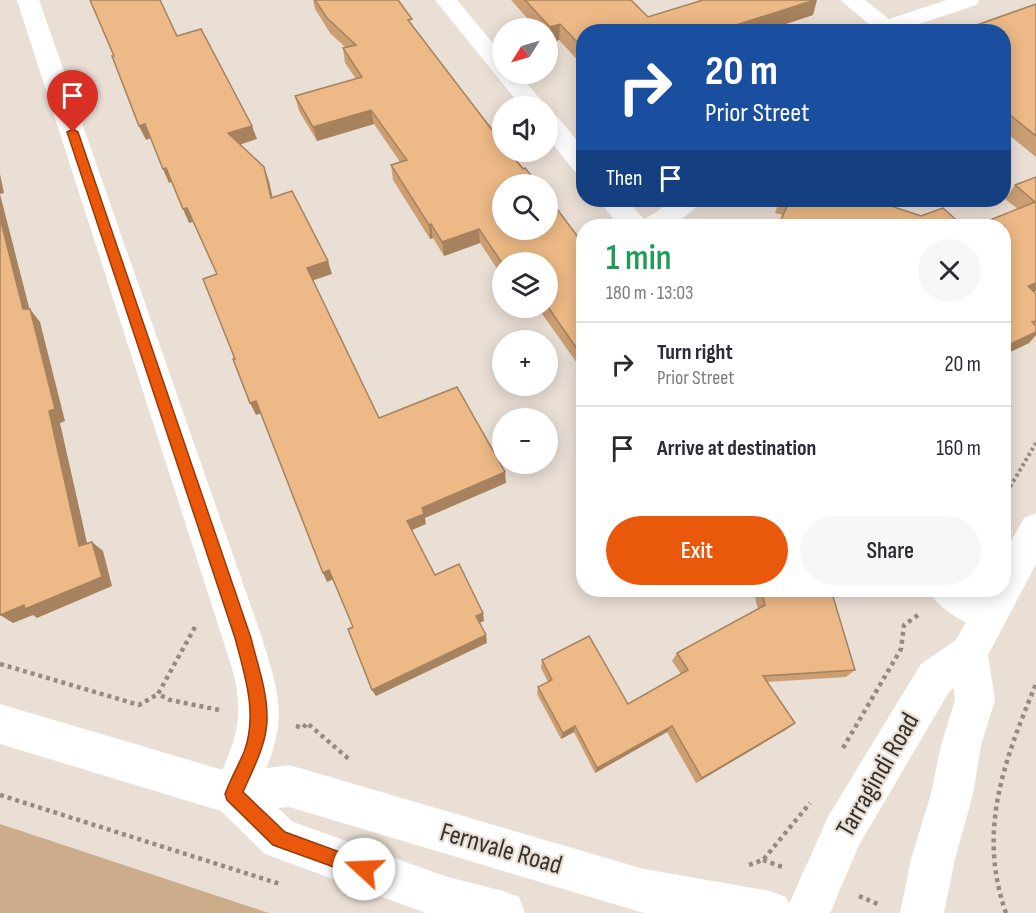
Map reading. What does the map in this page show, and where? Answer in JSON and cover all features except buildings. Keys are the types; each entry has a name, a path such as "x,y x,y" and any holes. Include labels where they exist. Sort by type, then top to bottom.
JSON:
{"street":[{"path":"28,0 243,638 256,692 259,718 252,752 233,794"},
{"path":"446,0 492,56"},
{"path":"851,0 874,24"},
{"path":"894,24 968,0"},
{"path":"515,84 526,96"},
{"path":"558,134 576,156"},
{"path":"618,207 628,219"},
{"path":"666,219 680,207"},
{"name":"Tarragindi Road","path":"1011,574 1036,529"},
{"name":"Tarragindi Road","path":"807,913 844,830 935,678 969,653 998,598"},
{"path":"922,913 933,860 952,794 961,745 975,700 969,653"},
{"name":"Fernvale Road","path":"0,723 233,794 290,786 644,891 770,913"},
{"name":"Fernvale Road","path":"233,794 280,839 448,899 503,913"}],"path":[{"path":"1011,485 1036,443"},
{"path":"840,752 901,649 904,625 917,618"},
{"path":"0,664 139,705 158,694"},
{"path":"1006,913 997,896 991,845 1000,785 1015,731 1036,684"},
{"path":"303,728 308,723 354,763"},
{"path":"746,866 763,860 816,793"},
{"path":"0,795 292,888"},
{"path":"763,860 771,862"}],"shaded area":[{"path":"0,824 269,913 0,913"}],"route":[{"path":"73,132 243,638 256,692 259,718 252,752 233,794 280,839 364,869"}]}
